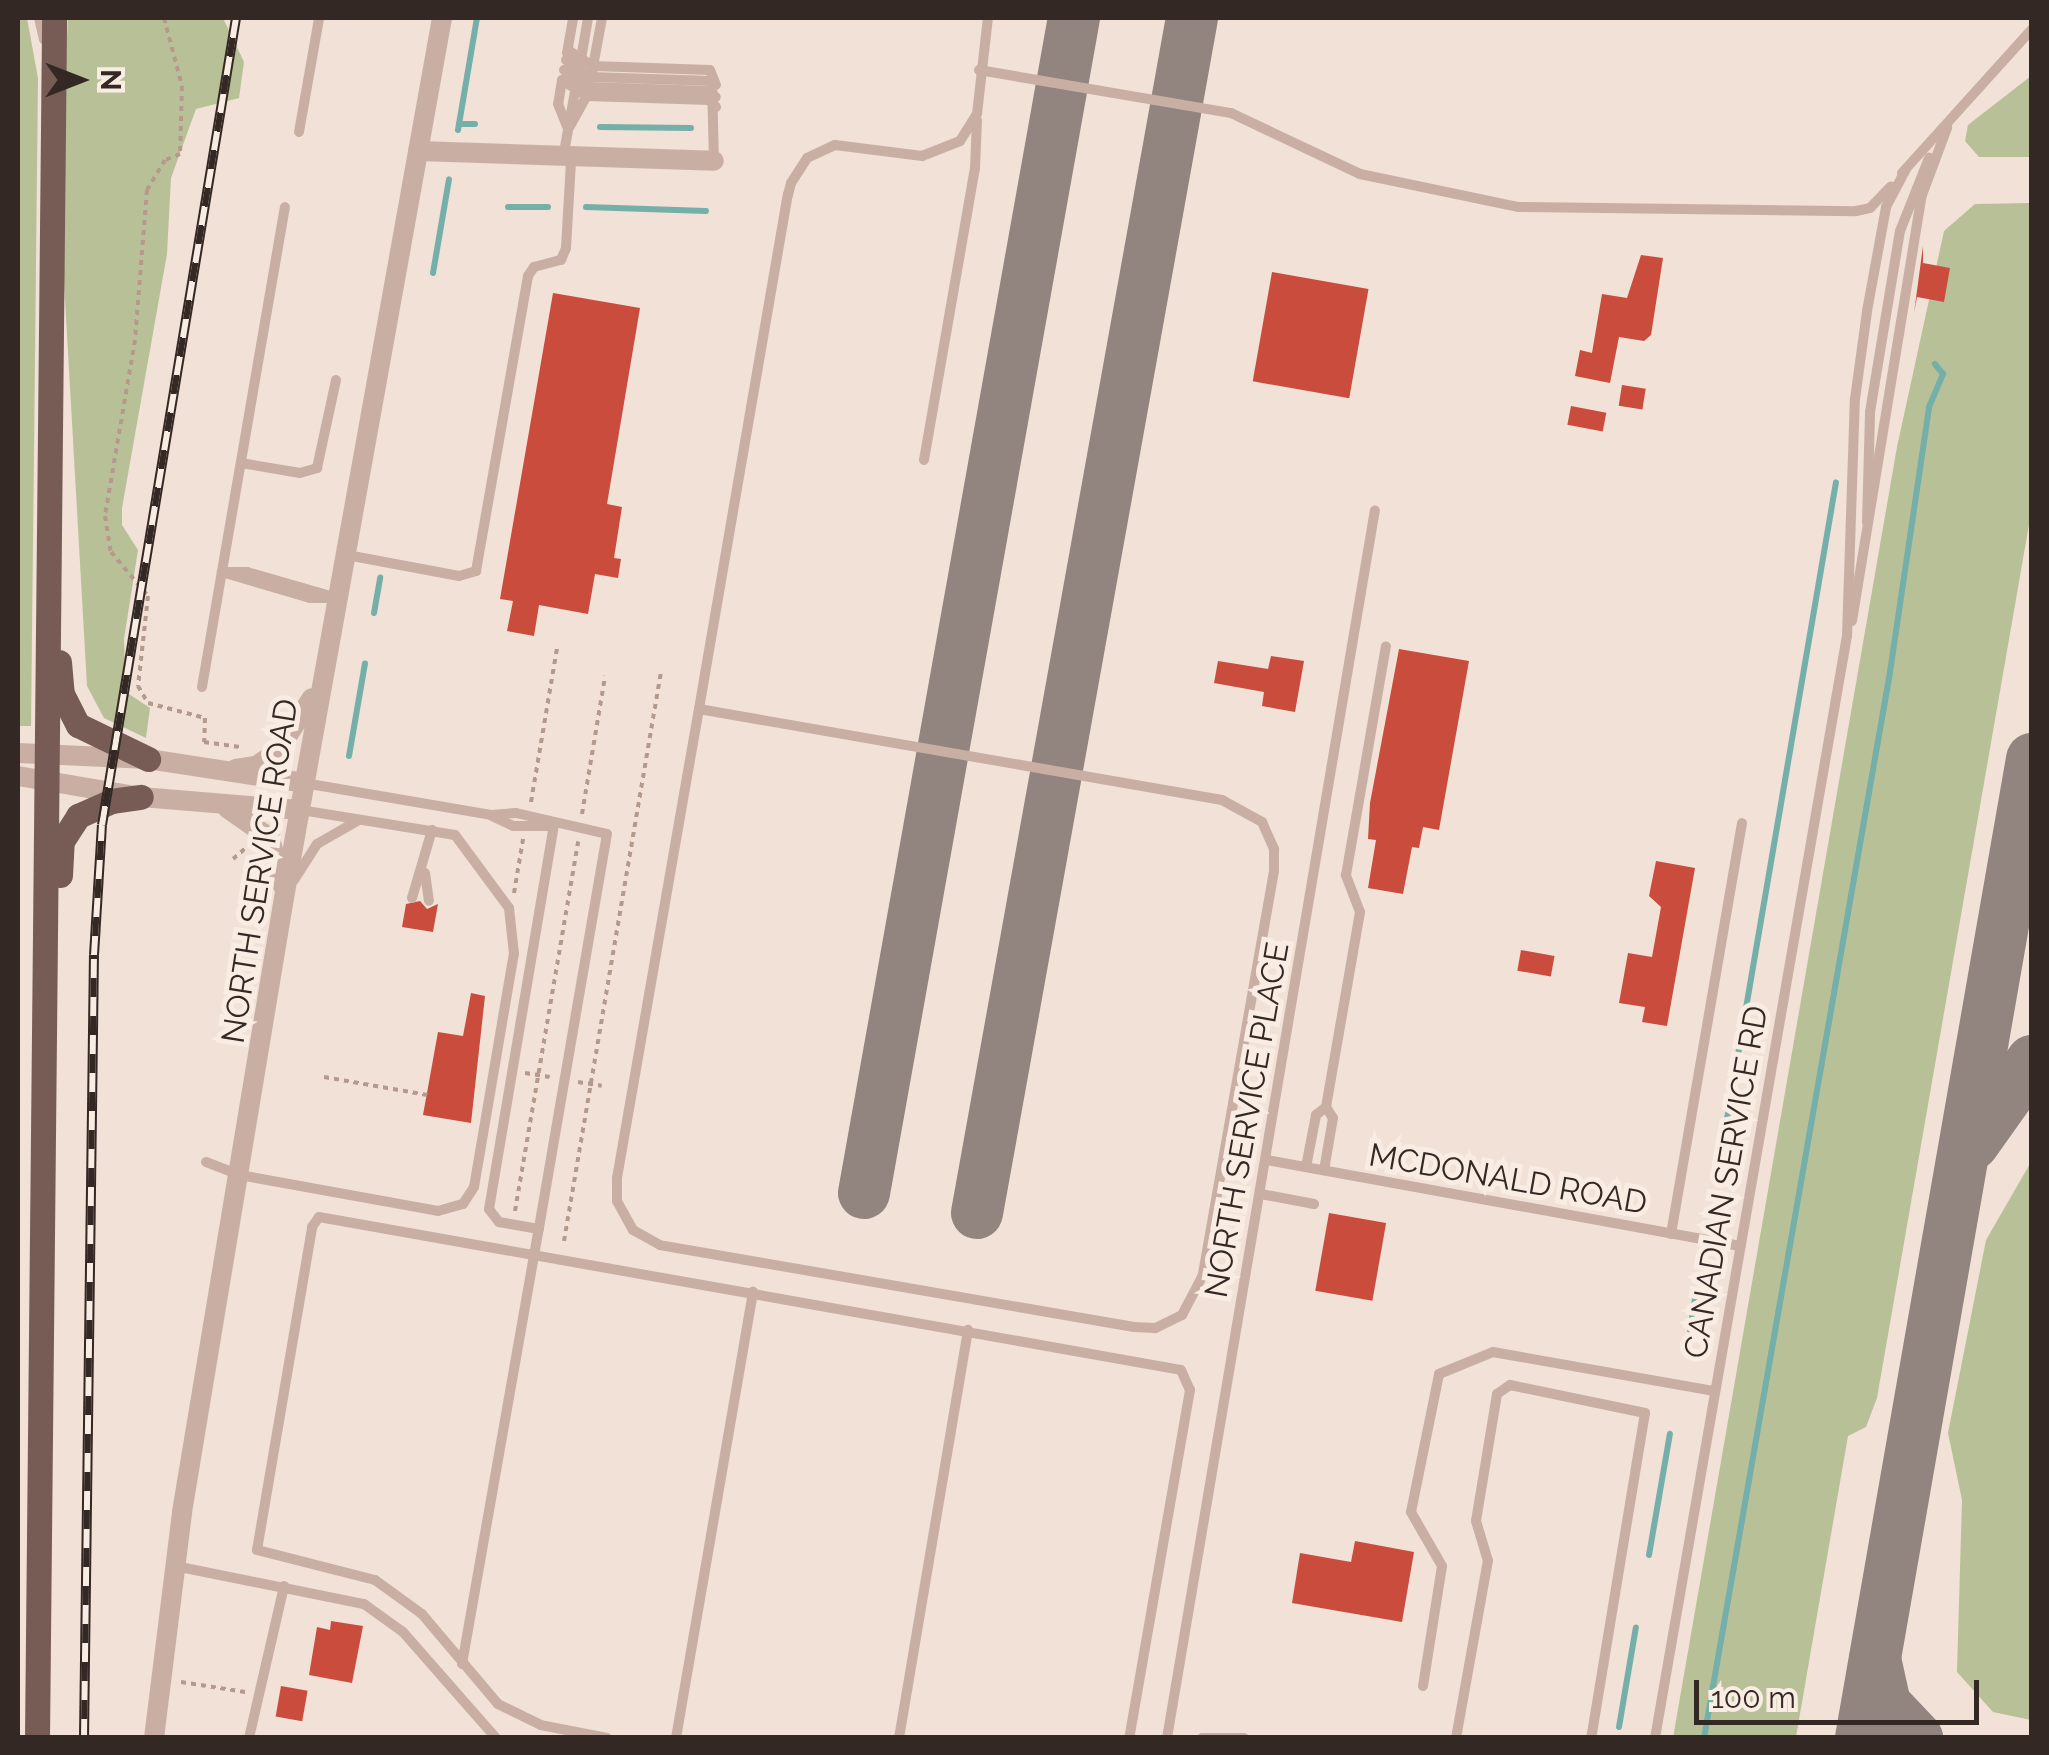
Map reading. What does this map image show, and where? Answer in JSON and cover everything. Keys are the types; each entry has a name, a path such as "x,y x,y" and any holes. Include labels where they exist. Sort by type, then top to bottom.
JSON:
{"main road":[{"path":"37,1738 46,491 54,18"},
{"path":"46,491 62,694 84,730 148,758"},
{"path":"43,1073 58,983 62,841 88,809 140,797"}],"street":[{"name":"NORTH SERVICE ROAD","path":"154,1738 174,1566 284,898 442,18"},
{"path":"418,151 714,161"},
{"path":"221,770 256,766 277,752 322,678"},
{"path":"18,753 44,768 140,797 299,810"},
{"path":"18,776 44,768 148,758 304,783"},
{"path":"211,803 270,838 284,898"}],"lane":[{"path":"39,18 51,74"},
{"path":"299,132 319,18"},
{"path":"568,132 558,104 573,18"},
{"path":"346,555 459,576 476,570 528,276 534,267 561,260 566,248 568,132 588,18"},
{"path":"568,132 590,82 602,18"},
{"path":"925,455 975,169 979,70 988,18"},
{"path":"979,70 1231,113 1360,174 1518,207 1856,212 1876,202 2032,30"},
{"path":"565,65 577,78 590,82 708,100 716,96"},
{"path":"565,65 577,78 590,82 716,96"},
{"path":"714,161 716,96"},
{"path":"699,709 1222,800 1262,822 1274,849 1274,870 1204,1275 1182,1315 1155,1328 1134,1327 660,1244 633,1230 617,1201 617,1178 699,709 796,172 808,158 835,144 940,152 960,142 977,114"},
{"path":"1847,636 1866,558 1922,196 1954,114"},
{"path":"1847,636 1856,399 1882,222 1906,169"},
{"path":"202,687 285,207"},
{"path":"241,463 300,474 317,468 336,380"},
{"name":"NORTH SERVICE PLACE","path":"1167,1738 1375,510"},
{"path":"222,572 247,572 337,598"},
{"name":"CANADIAN SERVICE RD","path":"1655,1738 1847,636"},
{"path":"1324,1170 1333,1118 1326,1107 1360,912 1346,874 1386,646"},
{"path":"304,783 492,816 529,829 554,825 607,834 462,1664"},
{"path":"206,1162 240,1175 438,1211 463,1204 474,1186 516,940 509,908 465,844 432,830 299,810"},
{"path":"284,898 317,844 344,824 370,819"},
{"path":"1671,1234 1742,824"},
{"path":"540,1229 498,1222 489,1210 554,825"},
{"path":"412,898 424,872 432,830"},
{"path":"424,872 428,901"},
{"path":"1306,1167 1316,1114 1326,1107"},
{"name":"MCDONALD ROAD","path":"1267,1160 1740,1246"},
{"path":"1261,1194 1314,1204"},
{"path":"433,1236 438,1211"},
{"path":"607,1738 513,1714 462,1664 422,1614 375,1580 265,1556 256,1546 313,1223 326,1217 1176,1368 1188,1379 1129,1738"},
{"path":"676,1738 752,1292"},
{"path":"899,1738 968,1330"},
{"path":"1423,1686 1442,1566 1410,1512 1439,1374 1493,1352 1715,1391"},
{"path":"1456,1738 1488,1560 1476,1521 1497,1394 1510,1385 1645,1413 1592,1738"},
{"path":"174,1566 351,1599 390,1620 496,1738"},
{"path":"249,1733 255,1694 284,1586"},
{"path":"1202,1738 1242,1737"}],"path":[{"path":"164,18 182,86 180,145 147,190 134,340 106,516 112,552 148,596 138,686 148,704 204,718 204,742 254,746"},
{"path":"529,811 556,648"},
{"path":"564,1241 662,672"},
{"path":"581,820 605,676"},
{"path":"514,893 524,834"},
{"path":"234,859 256,838"},
{"path":"514,1216 578,841"},
{"path":"520,1072 558,1079"},
{"path":"324,1077 427,1095"},
{"path":"573,1081 602,1086"},
{"path":"161,1679 255,1694"}],"green space":[{"path":"18,18 27,18 38,78 31,726 19,726 18,710"},
{"path":"68,18 223,18 244,62 239,98 196,109 171,178 167,254 122,508 122,525 138,550 124,639 126,692 150,708 146,738 104,718 87,686 59,194"},
{"path":"2031,76 2031,157 1979,157 1965,141 1968,125"},
{"path":"2031,203 2031,513 1877,1398 1866,1427 1848,1436 1796,1737 1673,1738 1897,447 1944,231 1975,204"},
{"path":"2031,1162 2031,1720 1993,1712 1957,1672 1962,1500 1948,1433 1986,1240"}],"building":[{"path":"1923,246 1923,263 1950,268 1944,302 1917,297 1914,313"},
{"path":"1641,255 1663,258 1651,335 1644,341 1619,337 1610,383 1575,376 1580,350 1592,353 1602,294 1627,298"},
{"path":"1272,272 1369,289 1349,398 1253,381"},
{"path":"553,293 640,308 607,504 622,507 614,558 621,559 618,578 595,574 588,614 539,605 534,636 507,631 513,601 500,599"},
{"path":"1622,385 1646,389 1642,409 1619,406"},
{"path":"1571,406 1606,413 1603,432 1567,425"},
{"path":"1399,649 1469,661 1439,830 1423,827 1419,848 1412,847 1403,894 1368,888 1376,840 1368,839 1370,803"},
{"path":"1271,656 1304,661 1295,712 1262,706 1264,692 1214,683 1218,661 1268,669"},
{"path":"1656,861 1695,868 1667,1026 1642,1022 1645,1007 1619,1003 1628,953 1652,957 1661,907 1649,896"},
{"path":"420,901 427,909 438,904 433,932 402,927 406,904"},
{"path":"1521,950 1554,956 1551,977 1517,971"},
{"path":"471,993 485,996 471,1123 423,1115 438,1032 463,1036"},
{"path":"1329,1213 1386,1223 1372,1301 1315,1291"},
{"path":"1355,1541 1414,1552 1402,1622 1292,1603 1300,1553 1351,1562"},
{"path":"331,1621 363,1626 352,1683 309,1675 317,1627 330,1630"},
{"path":"281,1686 308,1691 302,1721 276,1717"}],"waterway":[{"path":"458,130 477,18"},
{"path":"459,124 475,124"},
{"path":"600,127 691,128"},
{"path":"433,273 449,179"},
{"path":"508,207 548,207"},
{"path":"586,207 706,211"},
{"path":"1704,1738 1890,672 1929,407 1943,374 1935,364"},
{"path":"1726,1125 1836,482"},
{"path":"374,613 380,578"},
{"path":"349,756 365,663"},
{"path":"1690,1330 1695,1297"},
{"path":"1649,1555 1670,1434"},
{"path":"1619,1727 1636,1627"}],"taxiway":[{"path":"864,1193 1074,18"},
{"path":"977,1213 1192,18"},
{"path":"1861,1738 2032,759"},
{"path":"1973,1144 2032,1061"},
{"path":"1875,1659 1885,1704 1917,1738"}],"railway":[{"path":"84,1738 94,955 102,825 236,18"}]}
